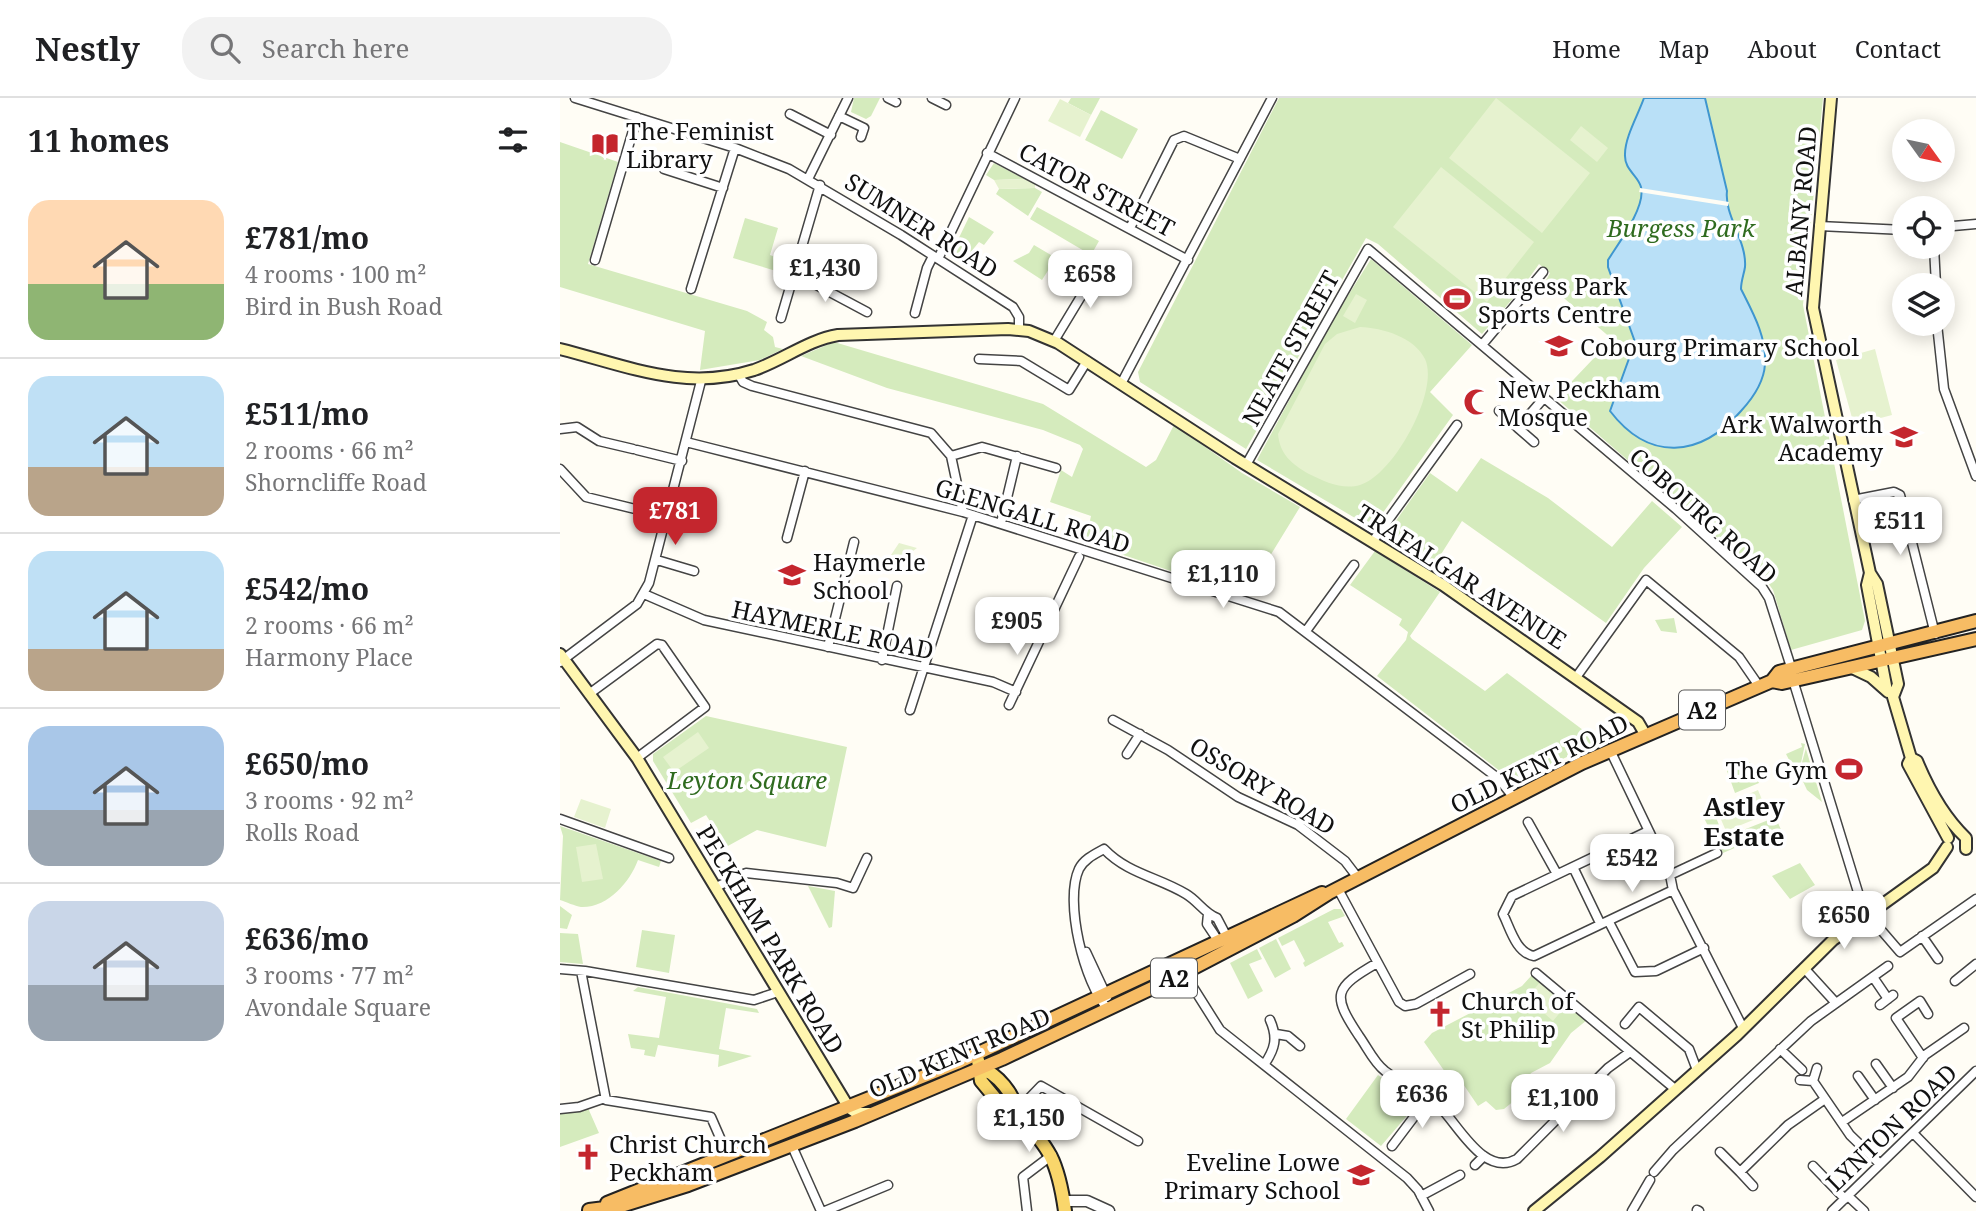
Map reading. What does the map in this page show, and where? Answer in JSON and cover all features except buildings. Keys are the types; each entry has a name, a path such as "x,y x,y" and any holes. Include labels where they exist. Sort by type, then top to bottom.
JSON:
{"highway":[{"name":"OLD KENT ROAD","path":"587,1211 621,1209 792,1146 981,1068 1184,973 1324,900 1334,891 1358,878 1610,750 1759,686 1772,681 1782,683 1792,673 1883,645 1935,634 1976,621"},
{"name":"OLD KENT ROAD","path":"1792,673 1850,667 1976,639"},
{"name":"OLD KENT ROAD","path":"587,1211 849,1108 975,1055 1315,895 1334,891"},
{"path":"729,1156 742,1157 783,1142 792,1146"}],"main road":[{"name":"ALBANY ROAD","path":"1831,98 1813,308 1870,573 1867,585 1886,660 1898,684 1890,694 1911,758 1908,764 1947,843"},
{"path":"560,349 682,379 701,381 739,374 782,360 821,338 847,334 1020,329 1054,341 1087,361 1246,466"},
{"name":"TRAFALGAR AVENUE","path":"1246,466 1373,541 1488,614 1641,724 1646,734"},
{"name":"PECKHAM PARK ROAD","path":"561,658 638,758 849,1108"},
{"path":"1850,667 1871,677 1890,694"},
{"path":"1911,758 1917,761 1932,792 1959,833 1966,838 1971,850 1956,854 1947,843"},
{"path":"1534,1211 1697,1070 1804,968 1865,915 1933,868 1947,843 1959,833"},
{"path":"975,1055 981,1068 993,1072 1015,1102 1016,1112 1052,1155 1057,1166 1064,1206"},
{"path":"849,1108 856,1112 872,1112"}],"street":[{"name":"SUMNER ROAD","path":"575,98 735,148 820,185 1013,307 1019,317 1020,329"},
{"path":"808,179 848,98"},
{"path":"932,98 946,104"},
{"path":"915,313 926,268 965,206 1015,98"},
{"path":"1121,384 1272,98"},
{"path":"790,114 831,135"},
{"path":"839,116 864,128 861,137"},
{"path":"595,260 636,117"},
{"path":"1130,228 1174,140 1184,136 1240,159"},
{"path":"691,289 735,148"},
{"name":"CATOR STREET","path":"988,153 1188,260"},
{"path":"664,169 723,188"},
{"path":"781,318 820,185"},
{"path":"1955,226 1976,224"},
{"path":"1819,226 1892,229"},
{"name":"COBOURG ROAD","path":"1368,248 1676,509 1762,587 1769,598 1865,915"},
{"name":"NEATE STREET","path":"1246,466 1368,248"},
{"path":"1054,341 1100,265"},
{"path":"1482,345 1543,272"},
{"path":"794,273 867,312"},
{"path":"1938,336 1944,389 1976,476"},
{"path":"979,359 1021,361 1069,390 1087,361"},
{"path":"739,374 743,382 752,386 922,430 939,440 951,456 963,512"},
{"path":"561,658 637,604 644,594 657,560 701,381"},
{"path":"1518,428 1543,399"},
{"path":"1499,411 1534,442"},
{"path":"1373,541 1457,425"},
{"path":"560,429 577,427 599,441 681,461"},
{"name":"GLENGALL ROAD","path":"686,442 963,512 1279,612 1499,779 1514,798"},
{"path":"951,456 982,447 1056,468"},
{"path":"1001,523 1017,456"},
{"path":"560,469 586,497 668,517"},
{"path":"787,538 805,471"},
{"path":"1853,500 1894,492 1900,495 1935,634"},
{"path":"910,710 973,515"},
{"path":"828,647 854,542"},
{"path":"1009,705 1079,557"},
{"path":"657,560 694,571"},
{"path":"1306,631 1354,565"},
{"path":"1577,676 1646,580 1740,657 1759,686"},
{"path":"882,660 897,586"},
{"name":"HAYMERLE ROAD","path":"644,594 704,620 993,682 1016,692"},
{"path":"589,694 657,644 662,645 704,702 705,709 638,758"},
{"name":"OSSORY ROAD","path":"1113,720 1140,734 1238,797 1298,824 1345,861 1358,878"},
{"path":"1127,754 1140,734"},
{"path":"1610,750 1670,875 1673,890 1743,1028"},
{"path":"560,819 669,858"},
{"path":"1528,822 1557,874"},
{"path":"1648,831 1512,896 1503,914 1519,947 1534,956 1673,890"},
{"path":"1108,1009 1087,973 1073,919 1078,871 1083,863 1104,849 1125,867 1190,897 1208,914 1207,924 1222,938 1228,950"},
{"path":"1670,875 1717,853"},
{"path":"716,887 736,874 746,873 837,883 853,888 867,858"},
{"path":"1573,867 1593,908 1635,972 1656,971 1704,948"},
{"path":"1334,891 1399,1002 1405,1006 1416,1004 1470,974"},
{"path":"1875,923 1900,952 1976,899"},
{"path":"1922,936 1938,959"},
{"path":"1377,963 1344,984 1339,996 1341,1009 1384,1070 1429,1097 1483,1156 1502,1163 1517,1159 1608,1068 1630,1052"},
{"path":"1955,981 1976,964"},
{"path":"1632,1211 1652,1176 1673,1150 1780,1049 1835,1002 1888,966"},
{"path":"1804,968 1835,1002"},
{"path":"560,969 754,1000 778,992"},
{"path":"581,971 605,1098"},
{"path":"1184,973 1220,1030 1407,1178 1429,1211"},
{"path":"1536,973 1675,1089"},
{"path":"1873,977 1891,997 1880,1005"},
{"path":"1923,1058 1895,1018 1920,1001 1928,1014"},
{"path":"1625,1024 1639,1007 1687,1046 1697,1070"},
{"path":"1264,1065 1272,1052 1276,1034 1270,1020"},
{"path":"1842,1122 1908,1077 1923,1058 1964,1028"},
{"path":"1276,1034 1288,1035 1300,1046"},
{"path":"1780,1049 1801,1070"},
{"path":"1876,1064 1893,1088"},
{"path":"1813,1080 1817,1068"},
{"name":"LYNTON ROAD","path":"1832,1211 1974,1075"},
{"path":"1858,1076 1875,1100"},
{"path":"1800,1080 1813,1080"},
{"path":"1813,1080 1842,1122 1880,1164"},
{"path":"1016,1112 1041,1086 1138,1141"},
{"path":"1392,1146 1429,1097"},
{"path":"560,1109 579,1107 605,1098 711,1117 729,1156"},
{"path":"1740,1172 1788,1125 1825,1099"},
{"path":"1913,1133 1976,1197"},
{"path":"792,1146 823,1211 888,1185"},
{"path":"1720,1152 1753,1186"},
{"path":"1027,1211 1023,1177 1052,1155"},
{"path":"1475,1165 1483,1156"},
{"path":"1813,1166 1864,1211"},
{"path":"1421,1196 1460,1175"},
{"path":"1064,1206 1087,1201 1108,1211"}],"green space":[{"path":"854,98 880,98 871,116 866,119 851,112"},
{"path":"1071,98 1100,98 1091,115 1068,103"},
{"name":"Burgess Park","path":"1279,98 1823,98 1803,305 1865,621 1862,630 1791,650 1773,590 1766,580 1556,398 1612,339 1545,282 1550,273 1539,264 1482,334 1378,244 1366,238 1246,449 1140,382 1138,372"},
{"path":"1496,98 1590,173 1542,233 1449,158"},
{"path":"1060,99 1091,115 1080,137 1048,121"},
{"path":"1101,110 1138,129 1122,159 1085,140"},
{"path":"1581,126 1608,148 1597,162 1570,140"},
{"path":"560,142 618,162 588,264 747,311 767,322 764,330 773,337 775,347 783,349 760,360 700,370 705,331 560,287"},
{"path":"994,163 1024,179 994,180 986,175"},
{"path":"1441,167 1534,242 1487,302 1393,227"},
{"path":"1029,179 1035,183 1035,188 999,189 994,180"},
{"path":"1035,188 1042,192 1028,216 996,194 999,189"},
{"path":"1037,207 1099,241 1091,255 1030,219"},
{"path":"969,217 994,232 984,245 979,242 970,253 982,262 977,270 959,259 954,248"},
{"path":"745,218 778,228 770,255 780,259 776,271 733,258"},
{"path":"1034,245 1056,258 1042,280 1013,261 1029,253"},
{"path":"1371,259 1472,345 1430,392 1453,415 1372,528 1257,460 1332,321"},
{"path":"1356,294 1367,300 1355,323 1343,316"},
{"path":"1360,327 1378,329 1406,339 1420,351 1428,373 1420,411 1399,450 1373,478 1360,485 1347,487 1321,480 1297,466 1281,448 1278,434 1325,344 1337,334"},
{"path":"834,342 1043,404 1146,467 1156,460 1174,425 1242,473 1300,507 1267,561 1254,559 1239,594 1085,542 1091,516 1050,502 1061,470 1072,477 1083,449 1080,445 1043,430 887,388 801,356"},
{"path":"1875,349 1892,415 1854,425 1836,360"},
{"path":"1481,458 1548,498 1612,547 1652,501 1682,527 1644,568 1606,623 1462,521 1433,567 1385,536 1430,473 1457,492"},
{"path":"899,543 917,548 913,551 914,560 891,555"},
{"path":"1375,551 1440,592 1410,636 1412,639 1485,691 1507,673 1599,742 1509,784 1505,775 1377,676 1406,640 1408,632 1399,625 1402,619 1350,585"},
{"path":"1674,618 1677,633 1661,631 1655,620"},
{"name":"Leyton Square","path":"706,716 847,747 826,847 757,830 726,847 706,815 691,823 653,761 653,754"},
{"path":"698,732 709,748 674,772 663,757"},
{"path":"1801,743 1805,744 1798,777 1786,754 1802,747"},
{"path":"1806,748 1822,802 1807,790 1799,773"},
{"path":"1750,762 1759,783 1735,793 1727,771"},
{"path":"1758,790 1768,814 1726,831 1716,808"},
{"path":"581,799 611,809 605,828 574,817"},
{"path":"1712,808 1724,837 1717,844 1701,812"},
{"path":"1774,814 1783,834 1757,847 1753,840 1723,853 1719,844 1728,836 1771,819"},
{"path":"560,826 661,861 659,867 638,860 630,877 617,892 591,906 581,907 560,900 563,836"},
{"path":"596,844 603,879 582,882 576,847"},
{"path":"1800,863 1815,885 1790,899 1772,876"},
{"path":"808,886 835,891 832,927 829,928"},
{"path":"560,906 572,915 567,929 560,928"},
{"path":"1334,909 1341,909 1345,916 1328,922 1339,943 1342,942 1344,946 1305,967 1305,961 1294,940 1282,946 1278,938"},
{"path":"642,930 675,935 669,973 636,967"},
{"path":"560,933 578,934 583,964 560,962"},
{"path":"1276,939 1291,969 1275,978 1259,948"},
{"path":"1257,949 1262,959 1249,964 1263,991 1248,999 1230,963"},
{"path":"1532,975 1587,1020 1571,1033 1550,1063 1531,1073 1515,1100 1504,1109 1496,1110 1486,1101 1478,1106 1457,1075 1450,1079 1424,1042 1432,1033 1522,986"},
{"path":"1540,982 1567,1004 1553,1021 1527,998"},
{"path":"638,987 757,1009 759,1013 726,1008 719,1049 752,1056 718,1067 719,1055 658,1045 655,1057 644,1055 645,1050 631,1048 628,1034 659,1038 666,997 633,991"},
{"path":"1378,1075 1417,1104 1381,1146 1346,1119"},
{"path":"588,1108 599,1133 560,1147 560,1114"}],"water":[{"path":"1644,98 1705,98 1729,209 1745,257 1741,289 1758,325 1765,354 1760,383 1741,411 1709,438 1675,448 1658,446 1641,439 1625,428 1610,411 1635,342 1608,267 1608,260 1639,205 1641,187 1625,160 1625,154 1629,133"}],"pier":[{"path":"1640,188 1729,202 1728,206 1639,192"}],"place":[{"name":"The Feminist Library","path":"605,144"},
{"name":"Burgess Park Sports Centre","path":"1457,299"},
{"name":"Cobourg Primary School","path":"1559,346"},
{"name":"New Peckham Mosque","path":"1477,402"},
{"name":"Ark Walworth Academy","path":"1904,437"},
{"name":"Haymerle School","path":"792,575"},
{"name":"The Gym","path":"1849,769"},
{"name":"Church of St Philip","path":"1440,1014"},
{"name":"Christ Church Peckham","path":"588,1157"},
{"name":"Eveline Lowe Primary School","path":"1361,1175"}],"district":[{"name":"Astley Estate","path":"1744,821"}]}
